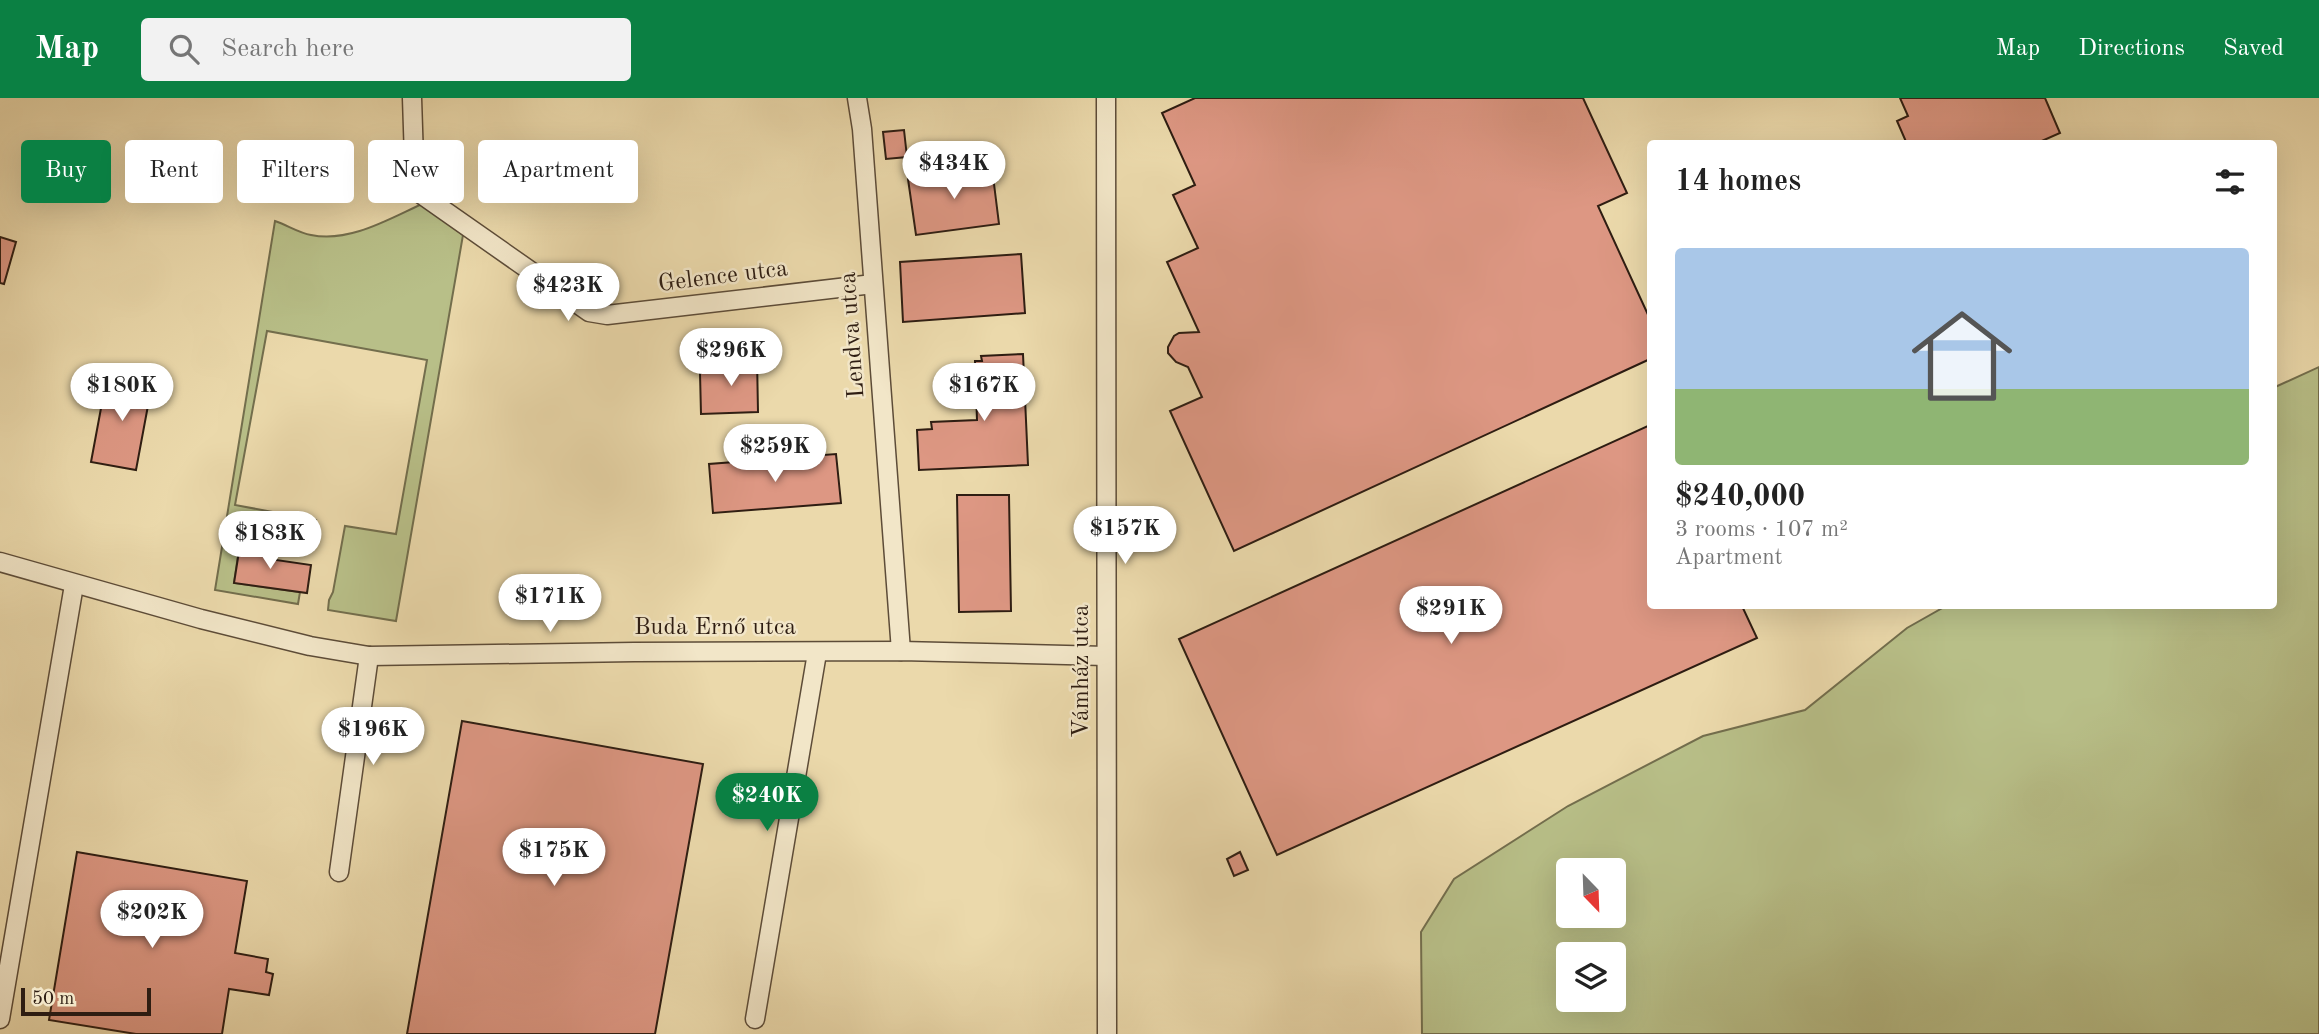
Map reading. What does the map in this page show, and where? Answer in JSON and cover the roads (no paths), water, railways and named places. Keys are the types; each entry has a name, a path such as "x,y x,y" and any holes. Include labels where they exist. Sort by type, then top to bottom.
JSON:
{"street":[{"name":"Gelence utca","path":"412,98 415,190 589,312 607,316 873,284"},
{"name":"Lendva utca","path":"857,98 862,129 901,652"},
{"name":"Vámház utca","path":"1106,98 1107,1034"},
{"name":"Buda Ernő utca","path":"0,562 74,585 310,646 369,656 901,652 1106,656"},
{"path":"0,1019 74,585"},
{"path":"755,1019 817,653"},
{"path":"339,872 369,656"}]}
